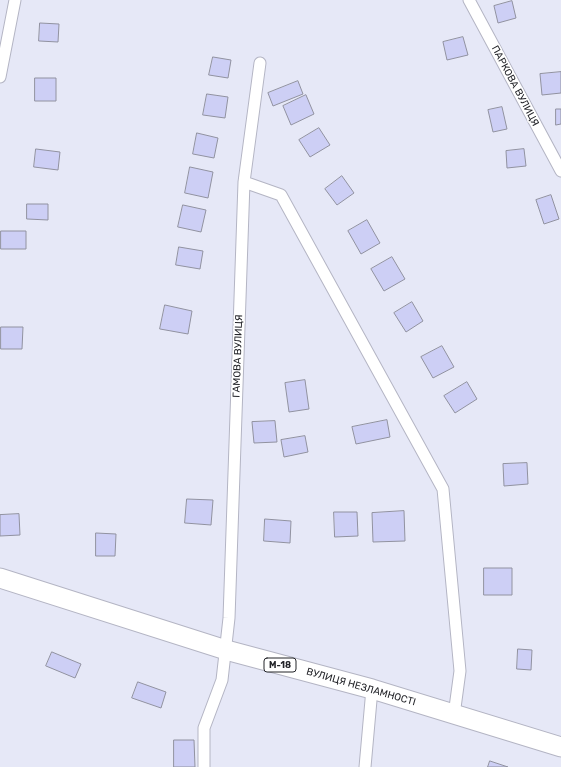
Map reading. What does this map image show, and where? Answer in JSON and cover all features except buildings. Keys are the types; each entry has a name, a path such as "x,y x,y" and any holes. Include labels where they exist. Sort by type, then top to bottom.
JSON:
{"highway":[{"name":"ВУЛИЦЯ НЕЗЛАМНОСТІ","path":"0,578 226,650 372,689 561,747"}],"street":[{"path":"0,77 15,0"},
{"name":"ПАРКОВА ВУЛИЦЯ","path":"469,0 561,171"},
{"name":"ГАМОВА ВУЛИЦЯ","path":"204,767 204,728 222,680 229,618 244,182 260,63"},
{"path":"244,182 281,194 443,489 460,671 454,715"},
{"path":"365,767 372,689"}]}
